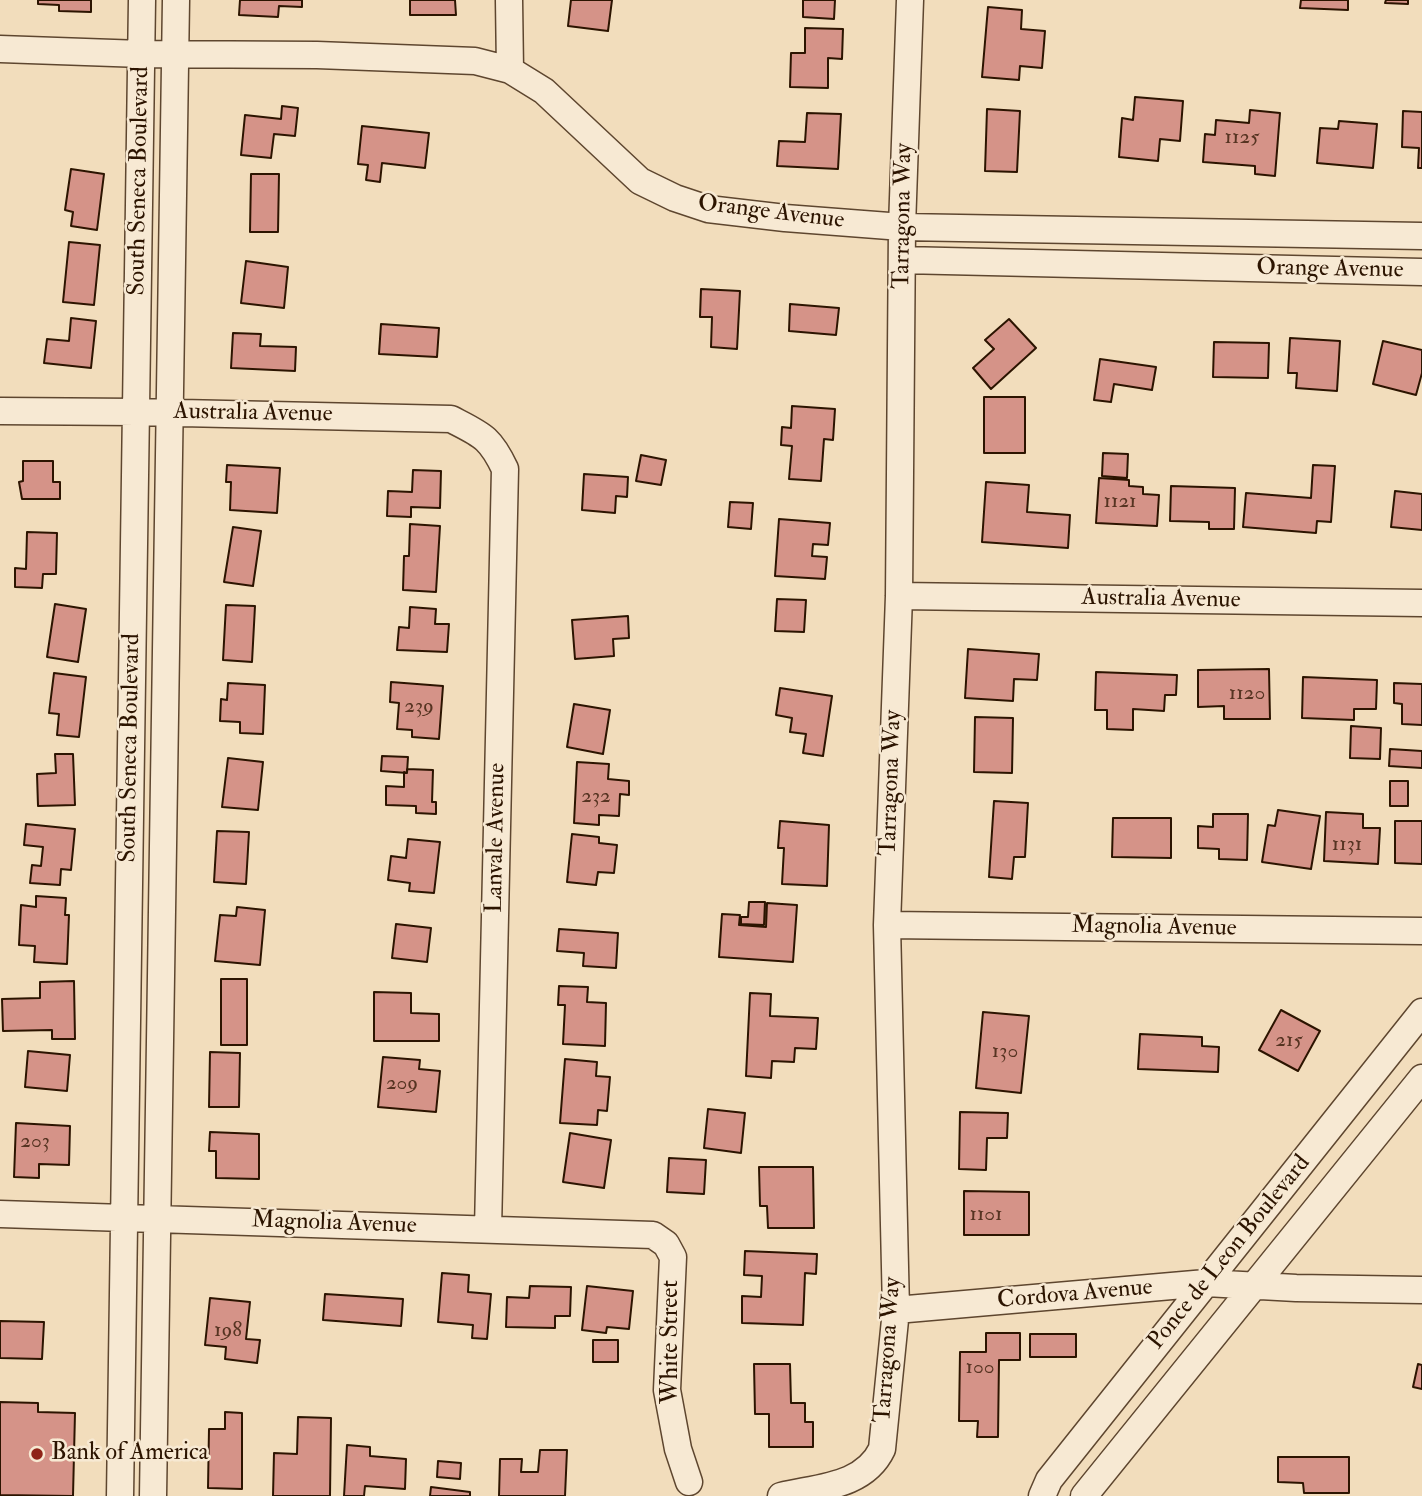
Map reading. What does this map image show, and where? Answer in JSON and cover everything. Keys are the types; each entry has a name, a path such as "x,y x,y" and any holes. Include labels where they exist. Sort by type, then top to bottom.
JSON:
{"street":[{"name":"South Seneca Boulevard","path":"120,1496 142,0"},
{"name":"South Seneca Boulevard","path":"153,1496 176,0"},
{"path":"509,0 510,70"},
{"name":"Tarragona Way","path":"781,1496 842,1483 867,1471 876,1462 882,1449 896,1310 887,925 900,596 902,227 910,0"},
{"name":"Orange Avenue","path":"0,49 475,61 510,70 544,91 640,181 675,198 708,209 902,227 1422,236"},
{"path":"1189,266 1190,232"},
{"name":"Orange Avenue","path":"902,260 1422,272"},
{"name":"Australia Avenue","path":"0,411 451,419 484,435 496,450"},
{"name":"Lanvale Avenue","path":"488,1229 505,469 496,450"},
{"name":"Australia Avenue","path":"900,596 1422,604"},
{"path":"130,822 164,820"},
{"name":"Magnolia Avenue","path":"887,925 1422,931"},
{"name":"Ponce de Leon Boulevard","path":"1042,1496 1048,1480 1422,1012"},
{"name":"Ponce de Leon Boulevard","path":"1084,1496 1422,1078"},
{"name":"Magnolia Avenue","path":"0,1214 653,1235 666,1244"},
{"name":"White Street","path":"666,1244 673,1257 667,1390 678,1449 689,1482"},
{"name":"Cordova Avenue","path":"896,1310 1206,1283 1422,1290"},
{"path":"121,1397 155,1399"}],"building":[{"path":"38,0 91,0 91,12 59,11 59,5 38,4"},
{"path":"240,0 302,0 302,7 279,6 278,17 239,15"},
{"path":"410,0 455,0 456,15 410,15"},
{"path":"571,0 612,0 608,31 568,26"},
{"path":"803,0 835,0 834,19 803,17"},
{"path":"1301,0 1348,0 1348,10 1300,8"},
{"path":"1386,0 1408,0 1408,4 1385,3"},
{"path":"988,7 1022,10 1021,29 1045,31 1042,68 1020,66 1019,80 982,77"},
{"path":"805,28 843,29 842,59 828,58 828,88 790,87 791,53 805,53"},
{"path":"1135,97 1183,101 1180,141 1160,139 1158,161 1119,157 1122,118 1133,120"},
{"path":"282,106 298,108 295,136 274,134 271,158 241,155 245,115 281,119"},
{"path":"987,109 1020,111 1017,172 985,171"},
{"path":"1250,110 1280,113 1275,176 1255,174 1255,166 1203,162 1205,134 1215,135 1216,120 1249,123"},
{"path":"1403,111 1422,112 1422,168 1418,168 1419,148 1402,147"},
{"path":"807,113 841,114 838,169 777,166 779,141 805,142"},
{"path":"1339,121 1377,124 1373,168 1317,163 1320,128 1338,129"},
{"path":"362,126 429,133 425,168 382,163 380,182 366,180 368,165 358,164"},
{"path":"71,169 104,174 97,230 71,226 73,212 65,210"},
{"path":"251,174 279,174 278,232 250,232"},
{"path":"69,242 100,245 94,305 63,302"},
{"path":"246,261 288,267 284,308 241,303"},
{"path":"701,289 740,291 737,349 711,347 712,317 700,317"},
{"path":"790,304 839,308 836,335 789,331"},
{"path":"71,318 96,321 91,368 44,363 47,339 69,341"},
{"path":"1009,319 1036,348 991,389 973,368 994,349 985,340"},
{"path":"381,324 439,328 437,357 379,354"},
{"path":"233,333 261,334 260,346 296,347 295,371 231,368"},
{"path":"1290,338 1340,341 1337,391 1296,388 1297,373 1288,373"},
{"path":"1383,341 1422,350 1422,373 1416,395 1373,384"},
{"path":"1214,342 1269,343 1268,378 1213,377"},
{"path":"1100,359 1156,367 1152,390 1114,384 1111,402 1094,400"},
{"path":"984,397 1025,397 1025,453 984,453"},
{"path":"792,406 835,409 833,440 824,439 821,481 789,479 792,446 781,445 782,427 791,428"},
{"path":"1103,453 1128,454 1127,478 1102,476"},
{"path":"641,455 666,460 661,485 636,481"},
{"path":"23,461 53,461 53,482 60,482 60,499 22,499 19,482 23,481"},
{"path":"227,465 280,468 277,513 230,510 231,482 226,482"},
{"path":"1313,465 1335,466 1331,522 1317,521 1316,533 1243,527 1246,493 1311,498"},
{"path":"413,470 441,471 440,508 411,507 411,517 387,516 388,491 412,492"},
{"path":"584,474 628,477 627,497 616,496 615,513 582,510"},
{"path":"1099,478 1129,480 1129,486 1143,487 1143,494 1159,495 1157,526 1096,523"},
{"path":"986,482 1029,485 1027,512 1070,515 1068,548 982,542"},
{"path":"1171,486 1235,488 1234,529 1209,529 1209,522 1170,521"},
{"path":"1395,491 1422,494 1422,530 1391,527"},
{"path":"730,502 753,503 751,529 728,527"},
{"path":"779,519 830,523 828,545 813,544 812,556 827,557 825,579 775,576"},
{"path":"410,524 440,526 436,592 403,590 404,556 409,556"},
{"path":"233,527 261,531 253,586 224,582"},
{"path":"27,532 57,533 56,574 43,574 42,588 15,587 15,568 26,569"},
{"path":"777,599 806,600 804,632 775,631"},
{"path":"55,604 86,609 78,662 47,657"},
{"path":"226,605 255,606 252,662 223,660"},
{"path":"410,607 436,609 435,624 449,624 447,652 397,650 399,627 409,628"},
{"path":"628,616 629,638 613,639 614,656 575,659 572,620"},
{"path":"968,649 1039,654 1037,680 1014,679 1013,701 965,698"},
{"path":"1269,669 1270,719 1224,719 1224,706 1198,707 1198,670"},
{"path":"1096,672 1177,675 1176,695 1165,695 1164,711 1133,709 1133,730 1107,729 1107,710 1095,710"},
{"path":"54,673 86,677 79,737 57,735 59,714 49,713"},
{"path":"1303,677 1377,680 1376,709 1354,709 1354,720 1302,718"},
{"path":"391,682 443,686 439,739 412,737 412,730 397,729 399,703 390,702"},
{"path":"228,683 265,685 263,734 240,733 240,722 220,721 221,699 227,700"},
{"path":"1394,683 1422,684 1422,725 1402,724 1402,704 1394,703"},
{"path":"780,688 832,696 823,756 803,753 806,734 790,732 792,718 776,715"},
{"path":"574,704 610,710 603,754 567,747"},
{"path":"975,717 1013,718 1012,773 974,772"},
{"path":"1351,726 1381,728 1380,759 1350,758"},
{"path":"1390,749 1422,751 1422,768 1389,766"},
{"path":"55,754 73,754 75,805 38,806 37,774 56,773"},
{"path":"382,756 408,757 407,773 381,771"},
{"path":"228,758 263,762 258,810 222,807"},
{"path":"577,762 609,764 608,779 629,781 629,795 620,794 619,816 599,815 599,825 574,823"},
{"path":"407,769 433,770 432,802 436,802 436,814 416,813 416,806 386,805 386,786 404,787 404,772 407,773"},
{"path":"1390,781 1408,781 1408,806 1390,806"},
{"path":"994,801 1028,803 1025,857 1014,857 1012,879 989,877"},
{"path":"1278,810 1320,816 1311,869 1262,862 1268,825 1275,826"},
{"path":"1326,812 1363,814 1363,828 1380,828 1378,864 1324,861"},
{"path":"1213,814 1248,814 1247,860 1219,859 1219,849 1198,848 1198,826 1213,827"},
{"path":"1113,818 1171,818 1171,858 1112,857"},
{"path":"780,821 829,825 827,886 782,884 784,848 778,848"},
{"path":"1395,821 1422,821 1422,864 1395,863"},
{"path":"26,824 75,829 71,870 61,869 60,885 30,883 32,865 41,866 43,847 24,845"},
{"path":"217,831 249,832 246,884 214,882"},
{"path":"572,834 599,837 599,843 617,845 614,873 598,872 596,885 567,882"},
{"path":"408,839 440,842 434,893 409,891 410,883 388,880 391,856 406,858"},
{"path":"36,896 66,898 65,915 69,915 67,964 34,962 35,946 19,945 21,905 36,907"},
{"path":"749,902 765,902 764,925 741,924 741,917 748,917"},
{"path":"767,903 797,905 793,962 719,957 722,914 740,915 739,925 766,927"},
{"path":"237,907 265,910 260,965 215,961 220,915 236,916"},
{"path":"396,924 431,928 427,962 392,958"},
{"path":"559,929 618,933 616,968 583,966 584,953 557,951"},
{"path":"221,979 247,979 247,1045 221,1045"},
{"path":"74,981 75,1039 52,1039 52,1030 3,1031 2,999 40,998 40,982"},
{"path":"559,986 588,987 587,1002 606,1003 605,1046 563,1044 565,1005 558,1005"},
{"path":"374,992 411,993 411,1013 439,1014 439,1041 374,1041"},
{"path":"750,993 771,994 770,1016 818,1018 816,1049 795,1048 794,1062 772,1061 771,1078 746,1076"},
{"path":"1281,1010 1320,1031 1298,1071 1259,1050"},
{"path":"983,1012 1029,1016 1021,1093 976,1088"},
{"path":"1140,1034 1202,1037 1202,1046 1219,1047 1218,1072 1138,1069"},
{"path":"28,1051 70,1055 67,1091 25,1087"},
{"path":"210,1052 240,1053 239,1107 209,1107"},
{"path":"383,1057 420,1060 419,1069 440,1071 436,1112 378,1107"},
{"path":"565,1059 597,1062 596,1076 610,1077 607,1111 598,1110 597,1125 560,1123"},
{"path":"708,1109 745,1113 741,1153 704,1148"},
{"path":"960,1112 1008,1113 1007,1138 987,1138 986,1170 959,1169"},
{"path":"16,1123 70,1126 69,1165 39,1164 39,1178 14,1177"},
{"path":"210,1132 259,1134 259,1179 216,1178 216,1151 209,1151"},
{"path":"570,1133 611,1140 604,1188 563,1182"},
{"path":"669,1158 706,1160 704,1194 667,1192"},
{"path":"759,1167 813,1167 814,1228 768,1228 767,1206 760,1206"},
{"path":"964,1191 1029,1192 1029,1235 964,1235"},
{"path":"745,1251 817,1254 816,1274 805,1273 803,1325 742,1323 742,1296 761,1297 762,1276 744,1275"},
{"path":"442,1273 469,1275 468,1292 491,1294 487,1339 472,1338 473,1325 438,1322"},
{"path":"530,1286 571,1287 570,1316 555,1316 555,1328 506,1327 507,1297 529,1298"},
{"path":"587,1286 633,1291 629,1329 607,1327 606,1333 582,1330"},
{"path":"325,1294 403,1299 401,1326 323,1320"},
{"path":"210,1298 250,1302 246,1339 260,1340 257,1363 225,1359 226,1347 205,1345"},
{"path":"0,1321 44,1322 42,1359 0,1358"},
{"path":"986,1333 1020,1333 1020,1360 999,1360 998,1437 977,1437 978,1421 959,1421 960,1352 986,1352"},
{"path":"1030,1334 1076,1334 1076,1357 1030,1357"},
{"path":"593,1340 618,1340 618,1362 593,1362"},
{"path":"754,1364 790,1364 791,1403 805,1403 805,1422 813,1422 813,1447 769,1447 769,1414 755,1414"},
{"path":"1418,1364 1422,1365 1422,1389 1413,1387"},
{"name":"Bank of America","path":"0,1402 38,1403 38,1412 75,1413 73,1496 0,1495"},
{"path":"225,1412 242,1413 242,1489 208,1488 209,1429 225,1429"},
{"path":"298,1417 331,1418 330,1496 273,1496 274,1453 297,1454"},
{"path":"347,1445 370,1447 370,1456 406,1459 405,1489 365,1486 364,1496 344,1496"},
{"path":"540,1450 567,1450 565,1496 499,1496 500,1459 522,1459 521,1472 538,1472"},
{"path":"1278,1457 1349,1457 1349,1493 1304,1493 1303,1483 1278,1482"},
{"path":"438,1461 461,1463 460,1479 437,1477"},
{"path":"431,1487 470,1492 470,1496 430,1496"}],"place":[{"name":"Bank of America","path":"37,1454"}]}
